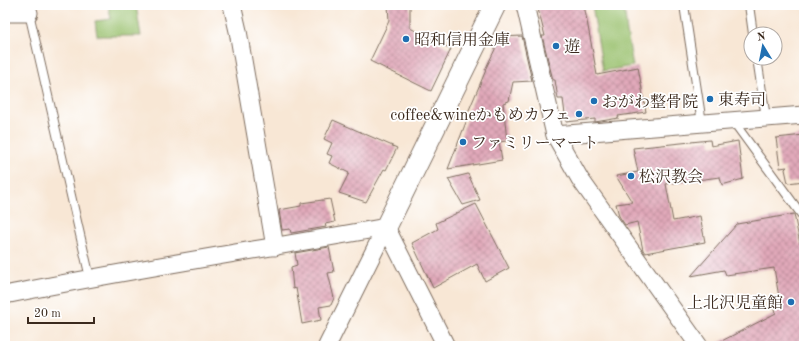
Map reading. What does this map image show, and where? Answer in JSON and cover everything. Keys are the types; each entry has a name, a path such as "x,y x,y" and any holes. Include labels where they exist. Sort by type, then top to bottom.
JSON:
{"street":[{"path":"232,5 238,31 275,247"},
{"path":"327,346 496,5"},
{"path":"525,5 555,135 580,179 699,346"},
{"path":"5,13 28,9"},
{"path":"555,135 804,115"},
{"path":"5,295 90,278 386,227"},
{"path":"386,227 446,346"}],"lane":[{"path":"684,5 702,123"},
{"path":"748,5 752,26"},
{"path":"28,9 90,278"},
{"path":"757,66 766,118"},
{"path":"733,120 804,218"}],"green space":[{"path":"108,5 136,5 141,36 97,36 95,21 111,19"},
{"path":"592,5 624,5 633,66 603,71"}],"building":[{"name":"昭和信用金庫","path":"388,5 410,5 410,28 451,49 431,91 370,61 389,21"},
{"path":"537,5 584,5 597,75 638,67 646,112 618,116 619,118 595,122 595,119 566,122 563,99 558,99 555,80 553,80 542,36 545,36"},
{"path":"522,36 532,81 513,82 509,101 503,103 507,141 499,142 502,160 448,169 468,117 466,117 485,70 501,37"},
{"path":"333,120 397,148 386,170 384,169 366,202 339,193 349,173 329,163 332,156 327,154 332,143 324,139"},
{"path":"804,135 804,181 788,183 785,169 787,167 780,168 776,138"},
{"path":"710,140 711,146 738,141 743,179 722,185 720,177 666,184 673,221 700,216 705,242 645,253 637,222 625,225 619,216 616,204 632,202 616,176 638,172 633,148"},
{"path":"468,174 480,200 463,205 448,179"},
{"path":"330,199 335,222 325,224 326,227 291,233 290,229 282,230 279,210 301,206 301,203"},
{"path":"476,204 509,268 485,281 477,264 433,288 412,243 438,229 436,223"},
{"path":"794,214 800,244 804,243 804,346 712,346 776,313 774,304 780,303 774,268 726,275 724,270 691,276 737,224"},
{"path":"329,247 334,272 328,273 334,298 331,305 319,307 321,320 302,324 296,288 293,289 291,267 297,265 295,253"}],"place":[{"name":"昭和信用金庫","path":"406,39"},
{"name":"遊","path":"556,46"},
{"name":"東寿司","path":"710,99"},
{"name":"おがわ整骨院","path":"594,101"},
{"name":"coffee&wineかもめカフェ","path":"579,114"},
{"name":"ファミリーマート","path":"463,142"},
{"name":"松沢教会","path":"631,176"},
{"name":"上北沢児童館","path":"791,302"}]}
